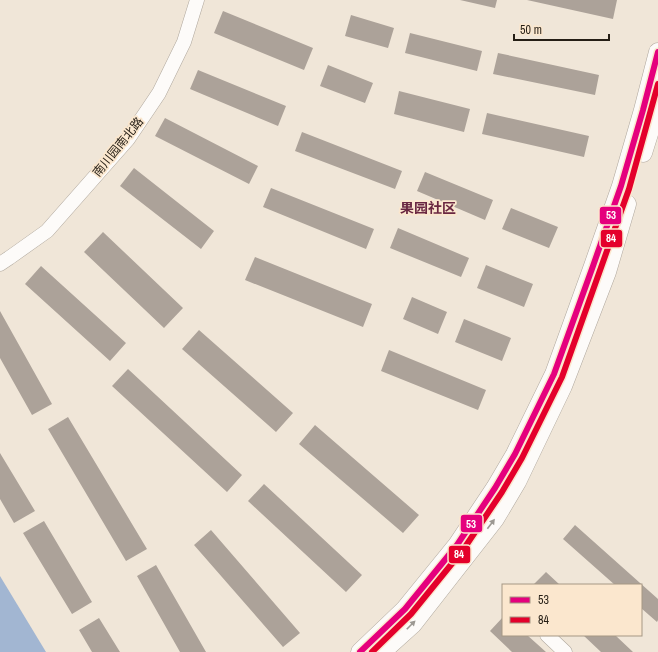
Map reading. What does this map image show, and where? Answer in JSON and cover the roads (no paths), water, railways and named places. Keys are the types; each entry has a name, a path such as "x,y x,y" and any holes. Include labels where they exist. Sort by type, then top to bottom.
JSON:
{"main road":[{"path":"360,652 405,609 457,545 495,488 515,454 554,374 593,266 621,186 658,52"},
{"path":"382,652 413,624 495,520 517,482 563,386 607,272 658,104"}],"street":[{"name":"南川园南北路","path":"0,264 47,231 128,139 159,93 184,42 197,0"},
{"path":"548,636 566,652"}],"water":[{"path":"0,576 46,652 0,652"}],"district":[{"name":"果园社区","path":"428,208"}]}
